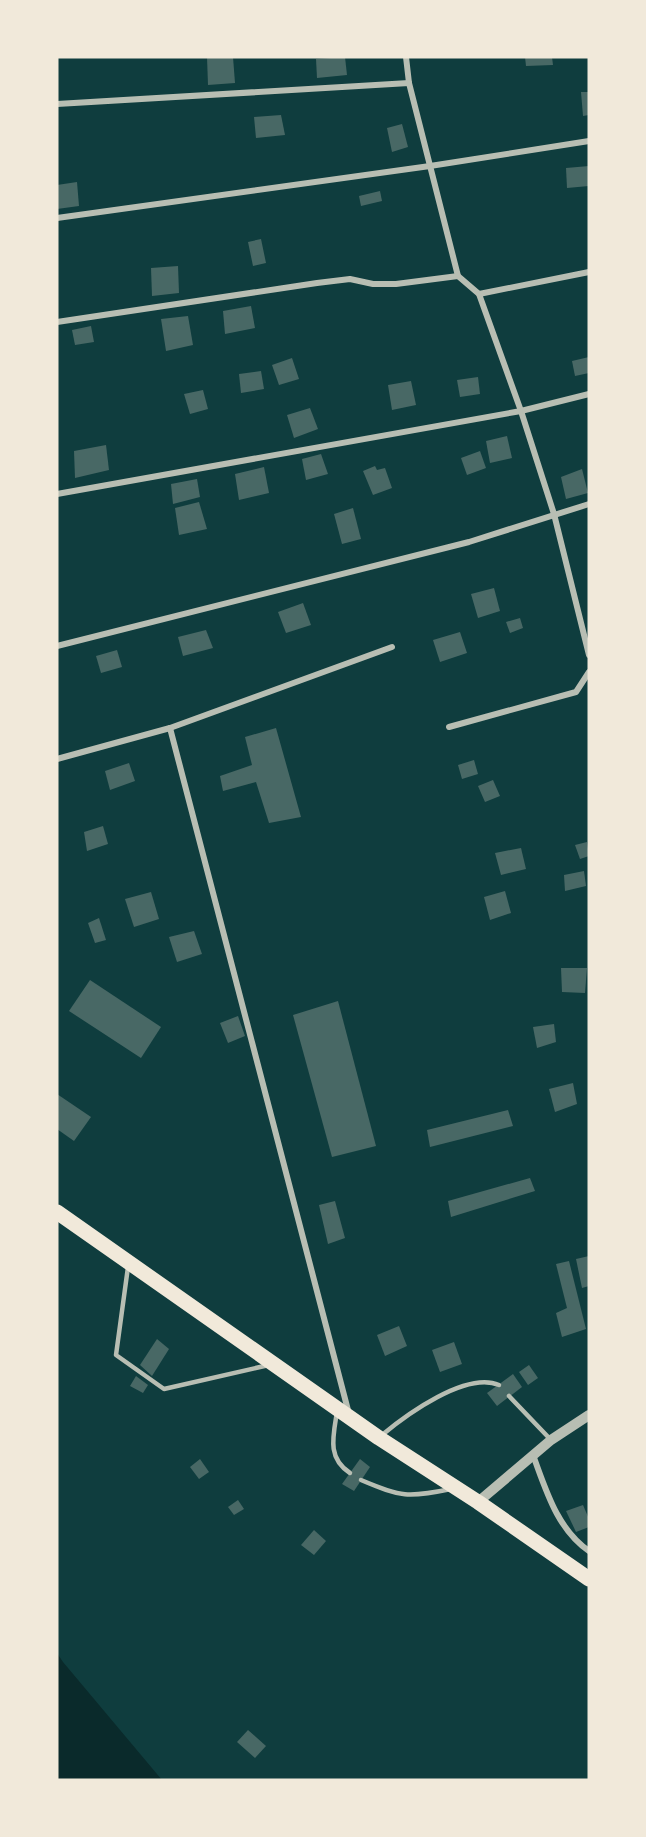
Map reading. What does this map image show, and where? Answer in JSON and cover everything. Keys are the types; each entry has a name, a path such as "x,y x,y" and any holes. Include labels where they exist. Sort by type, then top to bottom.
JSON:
{"highway":[{"path":"57,1212 379,1438 478,1502 589,1579"}],"street":[{"path":"406,57 409,83 458,276 479,294 521,411 554,514 589,655"},
{"path":"57,104 409,83"},
{"path":"57,218 430,166 589,141"},
{"path":"479,294 589,272"},
{"path":"57,322 350,279 373,284 396,284 458,276"},
{"path":"57,494 521,411 589,394"},
{"path":"57,646 470,542 589,504"},
{"path":"57,759 170,728 392,647"},
{"path":"449,727 576,692 589,672"},
{"path":"170,728 343,1411"},
{"path":"478,1502 551,1440 589,1415"},
{"path":"533,1455 554,1510 569,1533 589,1551"}],"lane":[{"path":"129,1262 116,1355 164,1389 275,1364"},
{"path":"379,1438 405,1416 442,1396 473,1383 490,1381 499,1385"},
{"path":"509,1396 551,1440"},
{"path":"343,1411 332,1446 334,1457 340,1467 350,1473"},
{"path":"361,1480 393,1493 417,1496 456,1488"}],"water":[{"path":"57,1653 63,1662 162,1780 57,1780"}],"building":[{"path":"207,57 233,57 235,83 208,85"},
{"path":"345,57 347,75 317,78 316,59"},
{"path":"525,57 552,57 553,65 526,66"},
{"path":"581,92 589,92 589,115 583,116"},
{"path":"281,115 285,135 256,138 254,117"},
{"path":"402,124 408,147 392,152 387,128"},
{"path":"589,166 589,186 567,188 566,168"},
{"path":"77,182 79,206 57,209 57,185"},
{"path":"380,191 382,201 361,206 359,196"},
{"path":"261,239 266,263 253,266 248,242"},
{"path":"178,266 179,293 152,296 151,268"},
{"path":"251,306 255,328 225,334 223,311"},
{"path":"188,316 193,345 166,351 161,319"},
{"path":"91,326 94,342 75,345 72,330"},
{"path":"589,357 589,373 575,376 572,361"},
{"path":"292,358 299,379 279,385 272,365"},
{"path":"261,371 264,389 241,393 239,374"},
{"path":"478,377 480,394 460,397 457,380"},
{"path":"411,381 416,405 392,410 388,385"},
{"path":"203,390 208,409 190,414 184,394"},
{"path":"310,408 318,429 294,438 287,415"},
{"path":"507,436 512,458 490,463 486,441"},
{"path":"106,445 109,470 75,478 74,451"},
{"path":"480,451 486,468 467,475 461,458"},
{"path":"321,454 328,474 306,480 302,459"},
{"path":"375,466 377,470 385,468 392,488 373,495 363,471"},
{"path":"264,467 269,493 239,500 235,474"},
{"path":"582,469 588,493 566,499 561,477"},
{"path":"197,479 200,497 173,504 171,484"},
{"path":"199,502 207,529 179,535 175,508"},
{"path":"353,508 361,539 342,544 334,514"},
{"path":"494,588 500,611 478,618 471,594"},
{"path":"303,603 311,625 286,633 278,612"},
{"path":"520,618 523,628 510,633 506,622"},
{"path":"206,630 213,648 183,656 178,637"},
{"path":"460,632 467,653 440,662 433,640"},
{"path":"117,650 122,667 101,673 96,656"},
{"path":"276,728 301,817 269,823 256,782 223,791 220,776 252,765 245,737"},
{"path":"474,760 478,774 462,779 458,765"},
{"path":"129,763 135,781 110,790 105,771"},
{"path":"493,780 500,796 485,802 478,786"},
{"path":"103,826 108,844 87,851 84,832"},
{"path":"587,842 589,856 580,859 575,845"},
{"path":"521,848 526,869 501,875 495,853"},
{"path":"584,871 586,886 565,891 564,875"},
{"path":"505,891 511,913 490,920 484,897"},
{"path":"151,892 159,919 134,927 125,899"},
{"path":"99,918 106,940 95,943 88,923"},
{"path":"194,931 202,954 177,962 169,937"},
{"path":"561,968 587,968 585,993 562,992"},
{"path":"90,980 161,1027 141,1058 69,1011"},
{"path":"338,1001 376,1146 332,1157 293,1015"},
{"path":"238,1016 245,1036 228,1043 220,1023"},
{"path":"554,1024 556,1042 537,1048 533,1027"},
{"path":"573,1083 577,1104 555,1112 549,1089"},
{"path":"57,1094 91,1117 74,1141 57,1129"},
{"path":"508,1110 513,1126 430,1147 427,1130"},
{"path":"530,1178 535,1191 451,1217 448,1201"},
{"path":"335,1201 345,1238 328,1244 319,1205"},
{"path":"589,1256 589,1286 582,1288 576,1259"},
{"path":"569,1261 586,1329 562,1337 556,1313 567,1308 556,1264"},
{"path":"399,1326 407,1346 385,1356 377,1335"},
{"path":"157,1339 169,1349 152,1376 140,1365"},
{"path":"454,1342 462,1364 440,1372 432,1350"},
{"path":"529,1365 538,1378 528,1385 519,1372"},
{"path":"513,1374 522,1387 497,1406 487,1393"},
{"path":"136,1376 148,1385 143,1393 130,1386"},
{"path":"200,1459 209,1472 199,1479 190,1467"},
{"path":"360,1459 370,1467 354,1491 342,1484"},
{"path":"238,1500 244,1509 234,1515 228,1507"},
{"path":"583,1505 589,1519 589,1527 576,1532 566,1511"},
{"path":"314,1530 326,1541 314,1555 301,1545"},
{"path":"248,1730 266,1746 255,1758 237,1742"}]}
